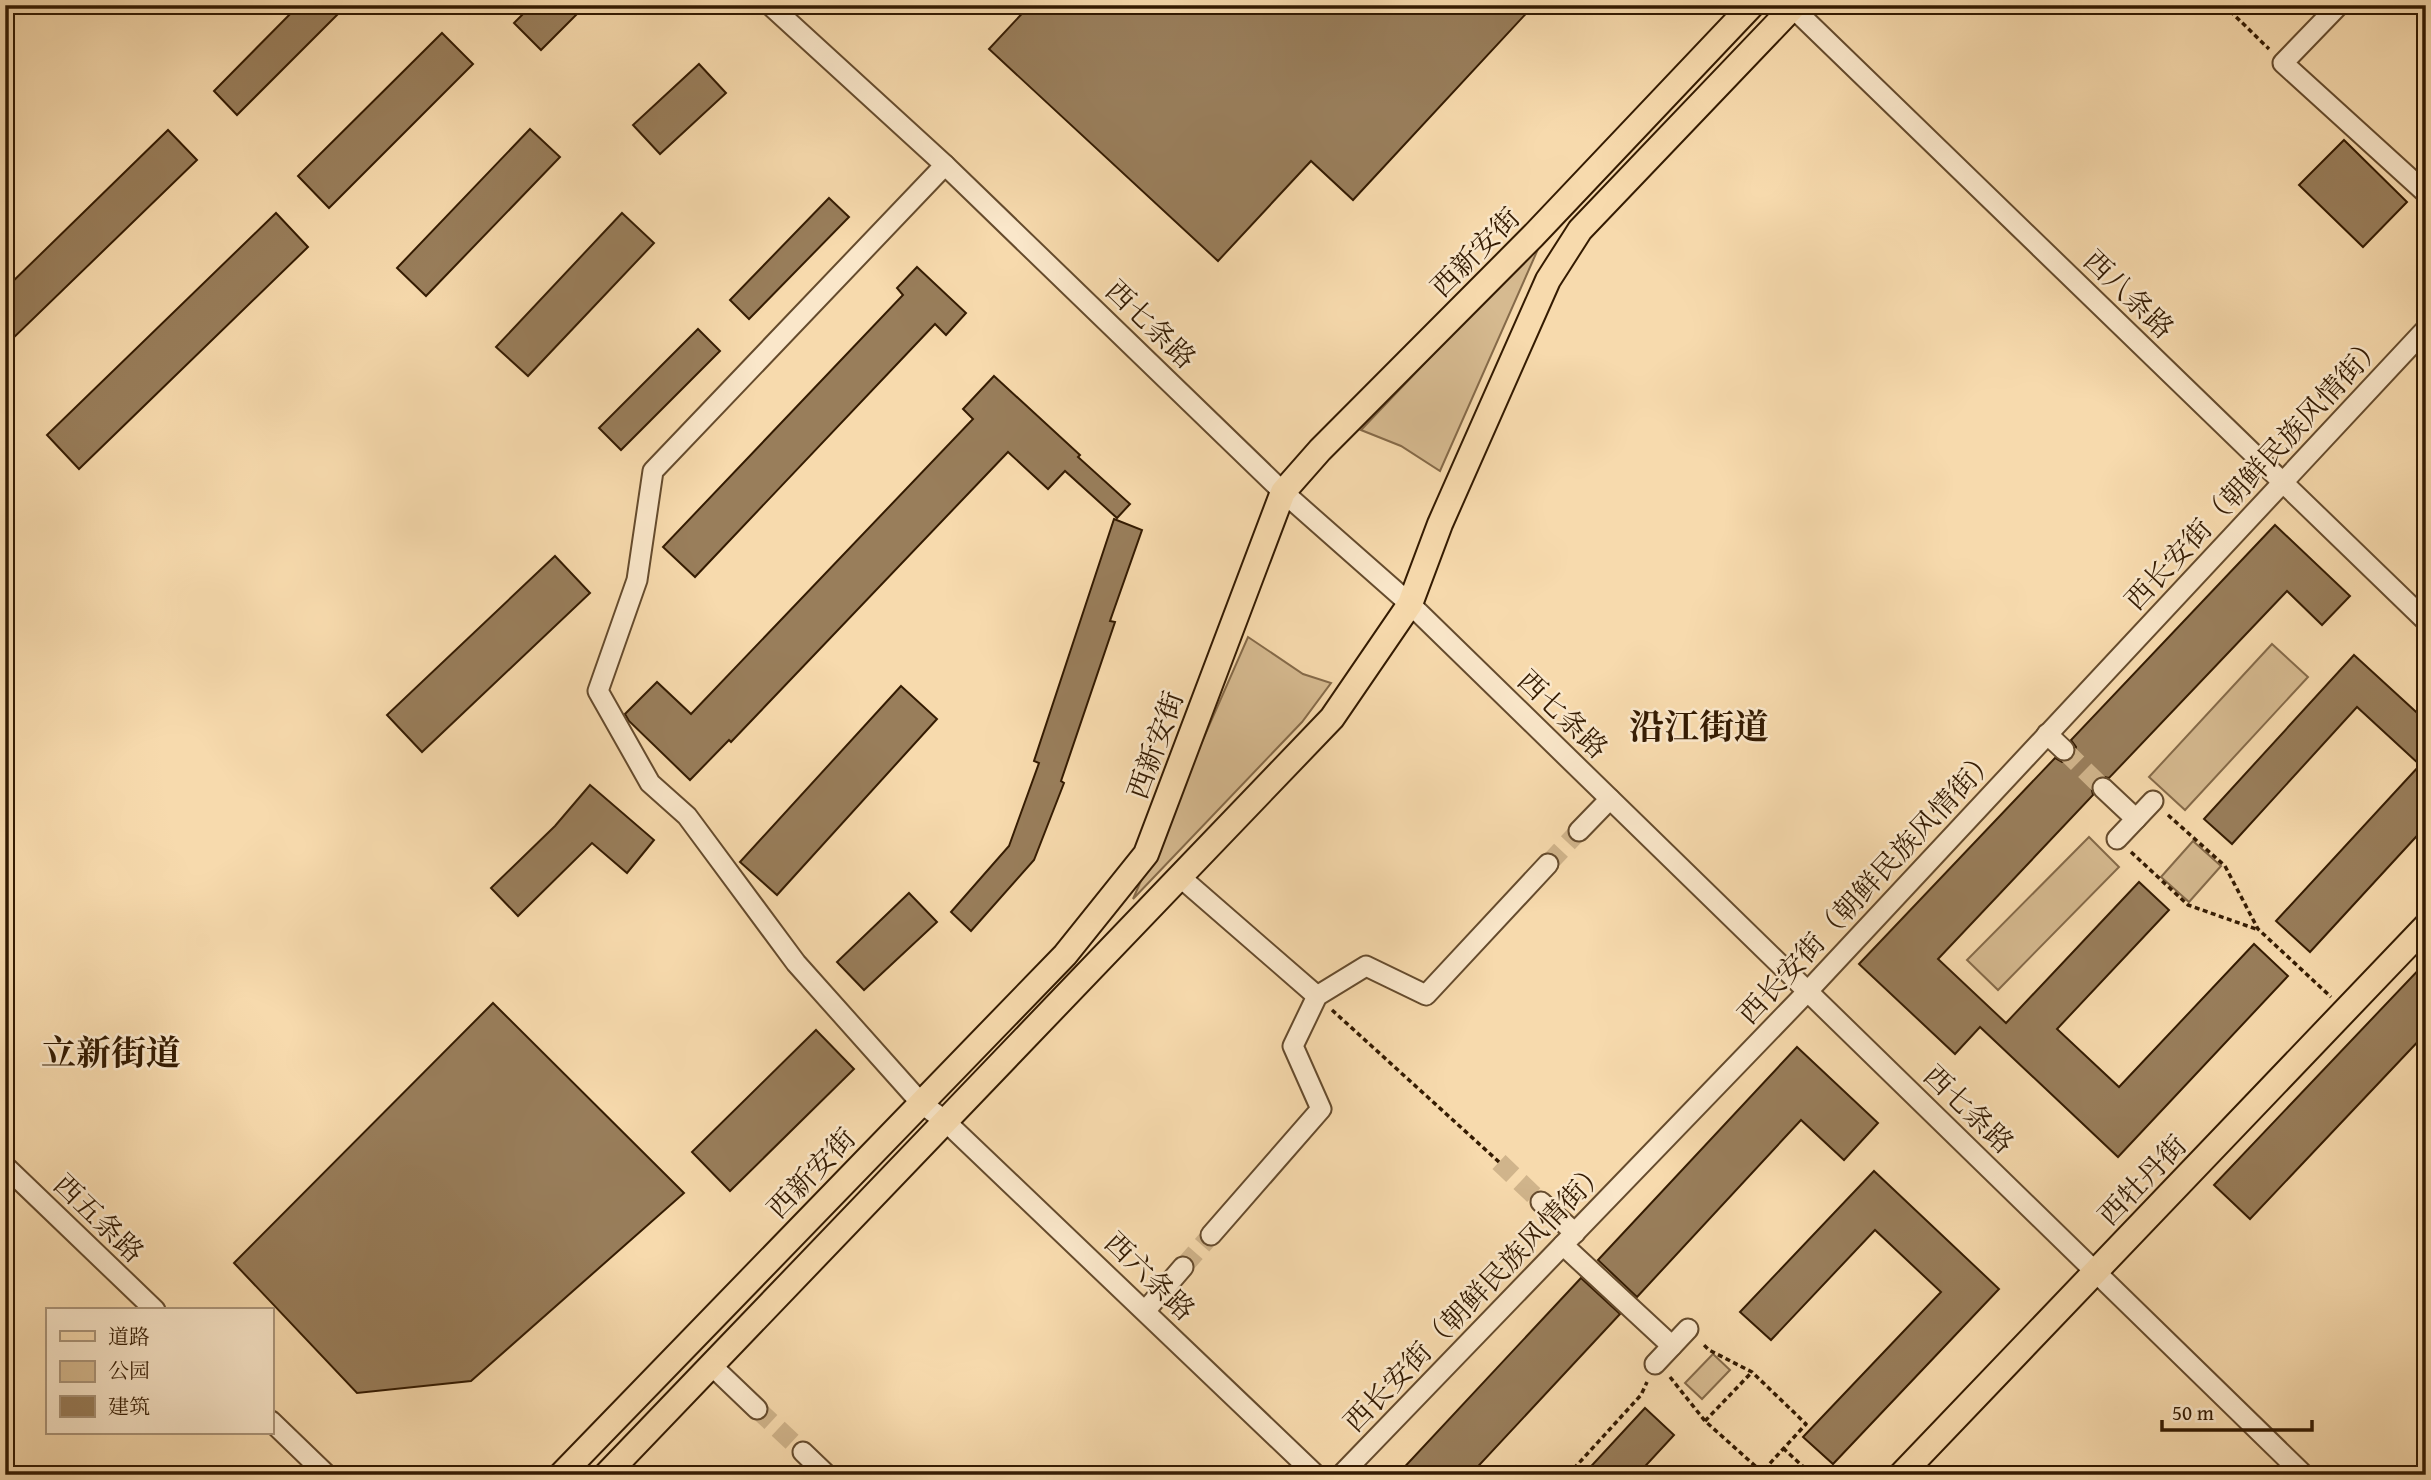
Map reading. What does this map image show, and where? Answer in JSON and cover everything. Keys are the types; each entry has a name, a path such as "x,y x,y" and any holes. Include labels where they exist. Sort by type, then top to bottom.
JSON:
{"main road":[{"name":"西新安街","path":"561,1475 1065,955 1146,854 1283,492 1320,450 1532,236 1752,5"},
{"path":"606,1475 1332,718 1410,604 1440,524 1548,281 1580,230 1794,6"},
{"name":"西牡丹街","path":"1901,1475 2426,926"}],"street":[{"name":"西七条路","path":"771,5 945,165 1283,492 1410,604 2304,1475"},
{"path":"2339,5 2283,63 2426,193"},
{"name":"西八条路","path":"1794,6 2426,621"},
{"name":"西六条路","path":"945,165 653,471 637,580 598,691 650,783 687,816 796,963 920,1103 944,1120 1317,1475"},
{"name":"西长安街（朝鲜民族风情街）","path":"1341,1475 1808,992 2426,329"},
{"path":"2047,734 2064,750"},
{"path":"2104,788 2136,819"},
{"path":"1579,831 1610,799"},
{"path":"2117,839 2152,801"},
{"path":"1210,1235 1321,1109 1293,1046 1317,996 1366,966 1426,995 1548,864"},
{"path":"1179,876 1317,996"},
{"name":"西五条路","path":"5,1166 153,1308"},
{"path":"1541,1202 1569,1239 1672,1346"},
{"path":"1146,1310 1183,1267"},
{"path":"1655,1364 1688,1329"},
{"path":"711,1365 757,1409"},
{"path":"273,1423 327,1475"},
{"path":"803,1452 827,1475"}],"path":[{"path":"2224,5 2283,63"},
{"path":"2183,829 2225,866 2258,929 2346,1010"},
{"path":"2117,839 2188,905 2258,929"},
{"path":"1317,996 1499,1162"},
{"path":"1678,1385 1705,1421 1762,1472 1806,1424 1752,1372 1709,1350"},
{"path":"1568,1475 1641,1395 1655,1364"},
{"path":"1705,1421 1752,1372"},
{"path":"1783,1448 1812,1475"}],"green space":[{"path":"1542,240 1440,471 1401,446 1361,430"},
{"path":"1248,637 1303,674 1331,683 1302,722 1133,899"},
{"path":"2272,644 2308,677 2185,810 2149,777"},
{"path":"2089,837 2119,867 1998,990 1967,960"},
{"path":"2193,841 2221,866 2189,902 2161,877"},
{"path":"1713,1354 1730,1370 1702,1399 1685,1383"}],"building":[{"path":"299,5 347,5 237,115 214,91"},
{"path":"532,5 586,5 541,50 514,23"},
{"path":"1030,5 1534,5 1353,200 1311,161 1218,261 989,49"},
{"path":"442,33 473,64 329,208 298,176"},
{"path":"699,64 726,93 660,154 633,125"},
{"path":"530,129 560,157 426,296 397,268"},
{"path":"168,130 197,160 5,346 5,289"},
{"path":"2344,140 2407,202 2363,247 2299,185"},
{"path":"829,198 849,217 749,319 730,300"},
{"path":"276,213 308,247 79,469 47,435"},
{"path":"622,213 654,243 528,376 496,347"},
{"path":"917,267 966,313 946,335 935,324 695,577 663,547 903,295 897,288"},
{"path":"698,329 720,351 621,450 599,428"},
{"path":"994,376 1130,504 1117,518 1065,471 1048,489 1008,452 731,742 729,740 690,780 625,714 657,682 691,714 973,419 963,409"},
{"path":"1114,519 1142,530 1110,621 1115,622 1061,781 1064,783 1034,860 971,931 951,912 1009,846 1039,763 1034,761"},
{"path":"2275,525 2350,596 2322,625 2287,591 2109,778 2100,776 2094,780 2091,786 2093,795 1938,959 2006,1023 2139,882 2169,910 2057,1029 2119,1087 2254,944 2288,976 2118,1157 1980,1027 1955,1054 1859,964 2055,758 2062,762 2072,759 2076,747 2071,740"},
{"path":"555,556 590,593 422,752 387,715"},
{"path":"2354,655 2426,721 2426,826 2310,952 2276,921 2420,765 2357,707 2232,844 2204,819"},
{"path":"901,686 937,719 777,895 740,862"},
{"path":"590,785 654,840 627,873 592,843 518,916 491,888 555,826"},
{"path":"909,893 937,922 864,990 837,962"},
{"path":"2426,962 2426,1033 2250,1219 2214,1185"},
{"path":"493,1003 684,1193 471,1381 357,1393 234,1263"},
{"path":"816,1030 854,1069 730,1191 692,1152"},
{"path":"1797,1047 1878,1123 1844,1160 1801,1120 1637,1297 1598,1260"},
{"path":"1874,1171 1999,1289 1833,1464 1803,1437 1941,1292 1875,1230 1771,1340 1740,1312"},
{"path":"1581,1278 1620,1314 1470,1475 1397,1475"},
{"path":"1645,1408 1674,1435 1637,1475 1583,1475"}],"tunnel":[{"path":"2064,750 2103,788"},
{"path":"1548,864 1579,831"},
{"path":"1499,1162 1541,1202"},
{"path":"1183,1267 1211,1235"},
{"path":"757,1409 803,1452"}],"district":[{"name":"沿江街道","path":"1699,727"},
{"name":"立新街道","path":"111,1053"}]}
